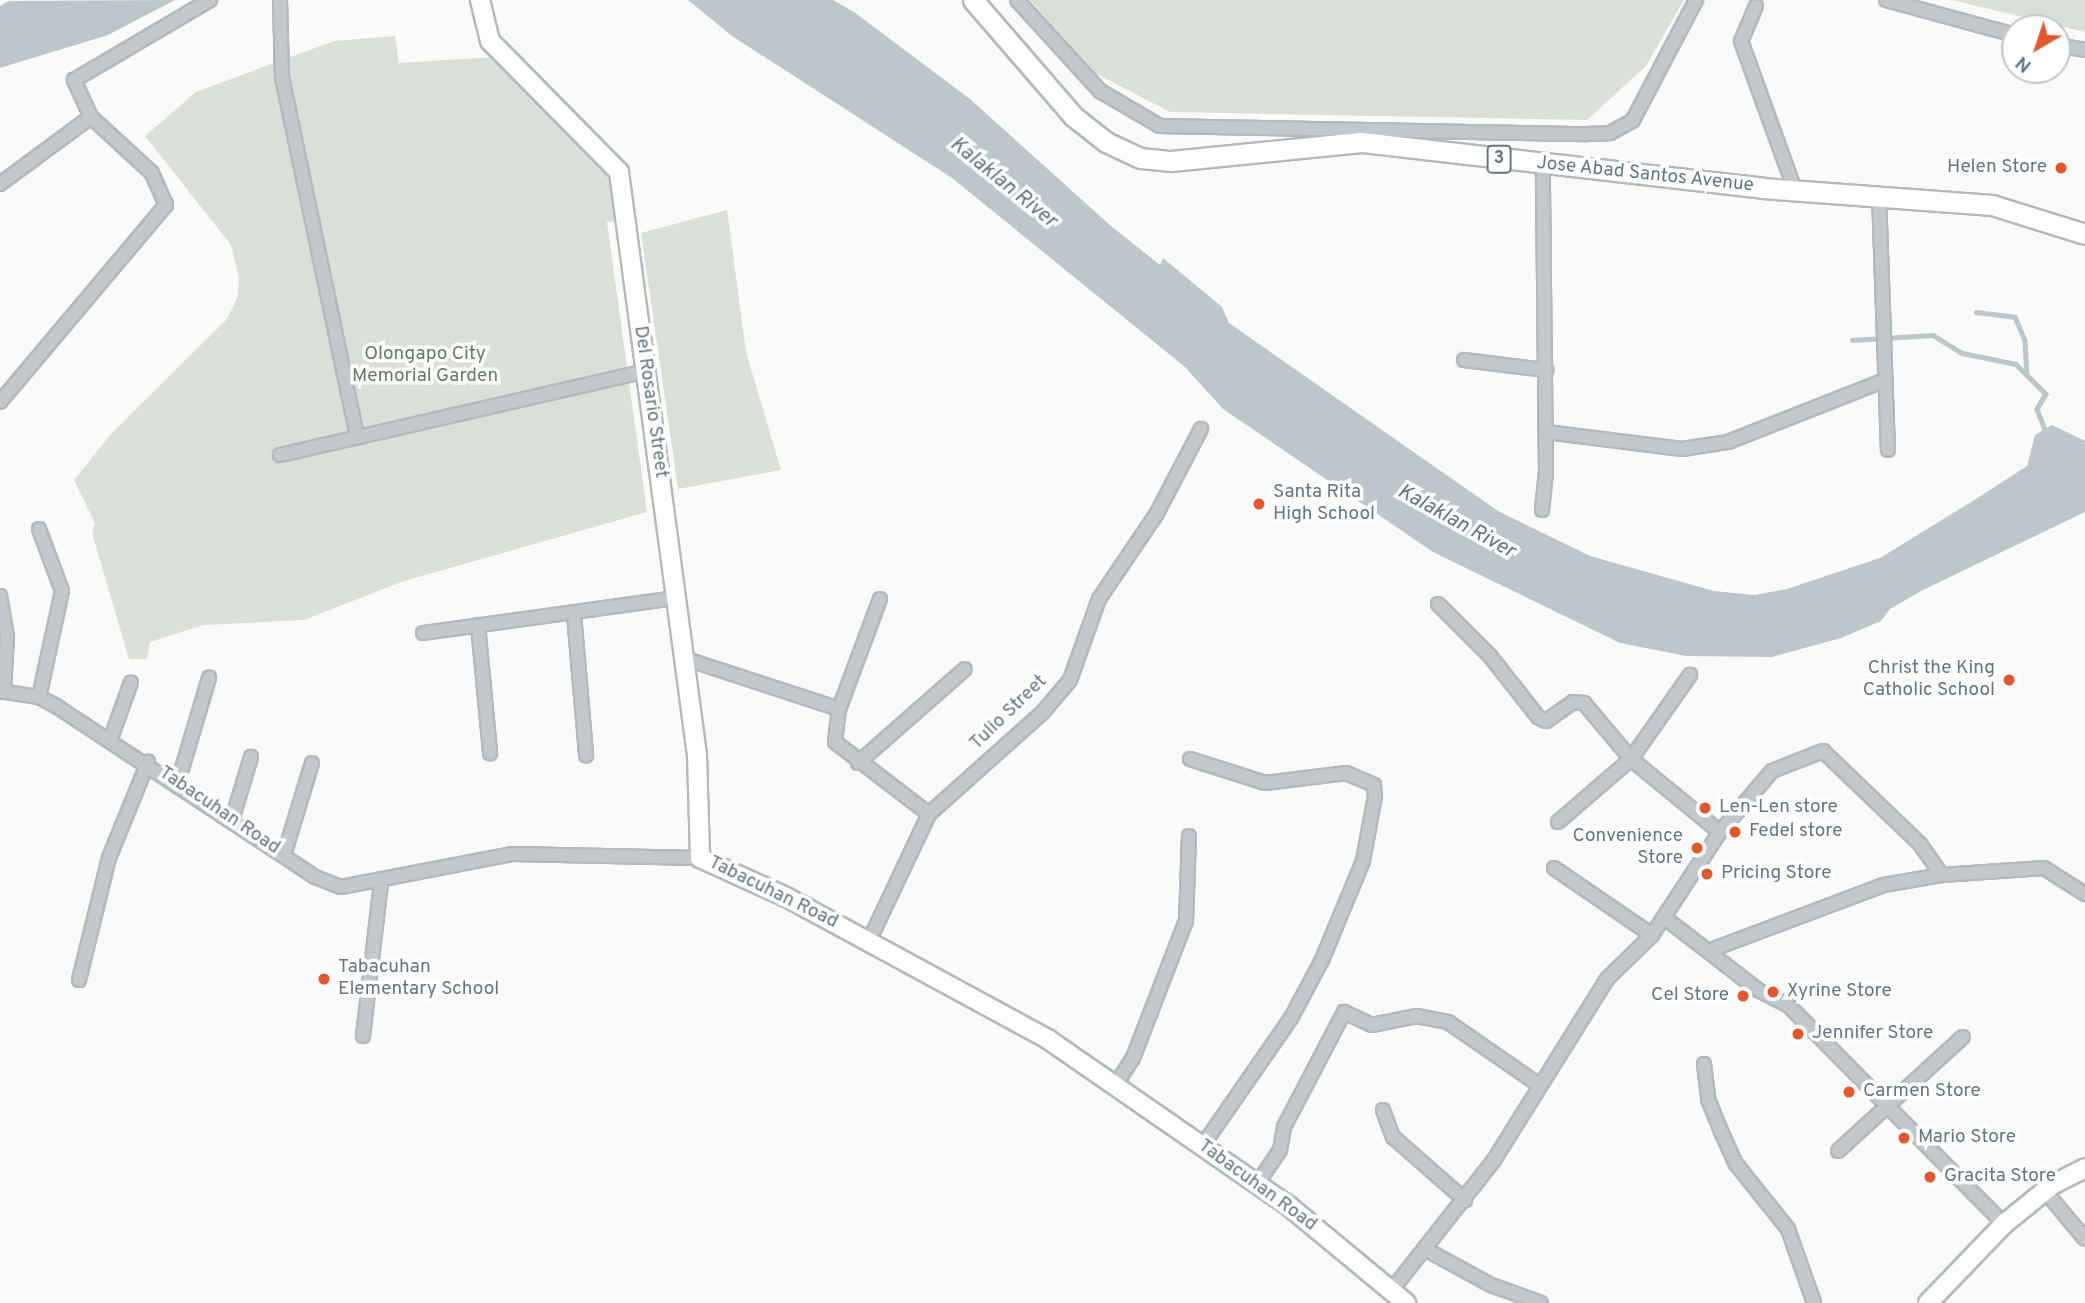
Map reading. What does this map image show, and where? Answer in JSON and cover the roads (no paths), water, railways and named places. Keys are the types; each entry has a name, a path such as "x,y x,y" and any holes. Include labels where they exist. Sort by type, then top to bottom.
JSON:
{"highway":[{"name":"Jose Abad Santos Avenue","path":"973,0 1073,116 1106,142 1142,158 1171,161 1361,142 1795,190 1879,194 1992,205 2085,234"}],"main road":[{"name":"Del Rosario Street","path":"480,0 482,25 496,49 619,172 697,755 700,858"},
{"name":"Tabacuhan Road","path":"700,858 869,941 1049,1040 1257,1184 1406,1303"},
{"path":"1928,1303 2004,1224 2045,1191 2085,1168"}],"street":[{"path":"0,402 166,205 152,173 91,117 74,80 210,0"},
{"path":"280,0 282,77 357,436"},
{"path":"1017,0 1100,91 1160,126 1586,134 1611,133 1633,120 1696,0"},
{"path":"1886,0 2001,31"},
{"path":"1756,5 1741,41 1795,190"},
{"path":"0,184 91,117"},
{"path":"1542,510 1546,432 1543,164"},
{"path":"1879,194 1881,340 1888,450"},
{"path":"1464,360 1546,370"},
{"path":"280,455 647,371"},
{"path":"1546,432 1682,449 1728,442 1885,380"},
{"name":"Tulio Street","path":"869,941 929,814 1043,712 1070,680 1099,598 1157,513 1201,429"},
{"path":"38,529 62,591 39,696"},
{"path":"0,596 7,636 2,692"},
{"path":"422,633 676,598"},
{"path":"880,599 839,709 835,742 858,763 929,814"},
{"path":"1438,604 1490,656 1538,716 1546,721 1573,702 1584,703 1630,759 1720,832"},
{"path":"575,614 586,755"},
{"path":"478,625 490,753"},
{"path":"683,658 839,709"},
{"path":"858,763 964,669"},
{"path":"1558,822 1630,759 1690,675"},
{"path":"178,782 199,726 209,678"},
{"path":"111,738 131,682"},
{"name":"Tabacuhan Road","path":"2,692 39,696 148,762 284,856 341,887 381,883 472,858 513,854 700,858"},
{"path":"1391,1291 1465,1200 1607,979 1652,935 1720,832 1772,771 1822,751 1920,844 1942,876"},
{"path":"232,820 251,757"},
{"path":"1190,759 1265,783 1339,771 1362,776 1374,785 1375,796 1363,861 1322,960 1291,1018 1203,1145"},
{"path":"79,980 109,858 148,762"},
{"path":"284,856 312,763"},
{"path":"1114,1087 1133,1058 1186,920 1189,836"},
{"path":"1554,867 1652,935"},
{"path":"1708,951 1884,885 1942,876 2044,868 2085,894"},
{"path":"363,1036 381,883"},
{"path":"1665,918 1788,1006 1883,1106 2004,1224"},
{"path":"1257,1184 1280,1150 1284,1127 1344,1012 1372,1025 1418,1016 1448,1022 1539,1085"},
{"path":"1838,1151 1883,1106 1963,1037"},
{"path":"1704,1064 1708,1099 1721,1132 1737,1164 1788,1229 1814,1303"},
{"path":"1383,1110 1393,1137 1465,1200"},
{"path":"2045,1191 2085,1239"},
{"path":"1425,1249 1491,1285 1541,1303"}],"water":[{"path":"175,0 108,35 0,68 0,6 8,1"},
{"name":"Kalaklan River","path":"688,0 833,0 854,12 970,99 1111,226 1160,265 1163,258 1222,307 1229,323 1498,511 1590,556 1714,591 1755,595 1787,589 1880,558 1976,499 2027,466 2035,435 2052,425 2085,441 2085,512 1923,590 1890,609 1881,621 1841,638 1772,657 1686,656 1620,643 1433,552 1223,409 1185,367 952,178 732,36"}],"waterway":[{"path":"1976,312 2015,317 2025,340 2027,373"},
{"path":"1852,340 1933,335 1962,353 2016,364 2046,394 2037,409 2046,432"}],"place":[{"name":"Helen Store","path":"2061,168"},
{"name":"Santa Rita High School","path":"1259,504"},
{"name":"Christ the King Catholic School","path":"2009,680"},
{"name":"Len-Len store","path":"1705,808"},
{"name":"Fedel store","path":"1735,832"},
{"name":"Convenience Store","path":"1697,848"},
{"name":"Pricing Store","path":"1707,874"},
{"name":"Tabacuhan Elementary School","path":"324,979"},
{"name":"Xyrine Store","path":"1773,992"},
{"name":"Cel Store","path":"1743,996"},
{"name":"Jennifer Store","path":"1798,1034"},
{"name":"Carmen Store","path":"1849,1092"},
{"name":"Mario Store","path":"1904,1138"},
{"name":"Gracita Store","path":"1930,1177"}],"park label":[{"name":"Olongapo City Memorial Garden","path":"425,366"}]}
